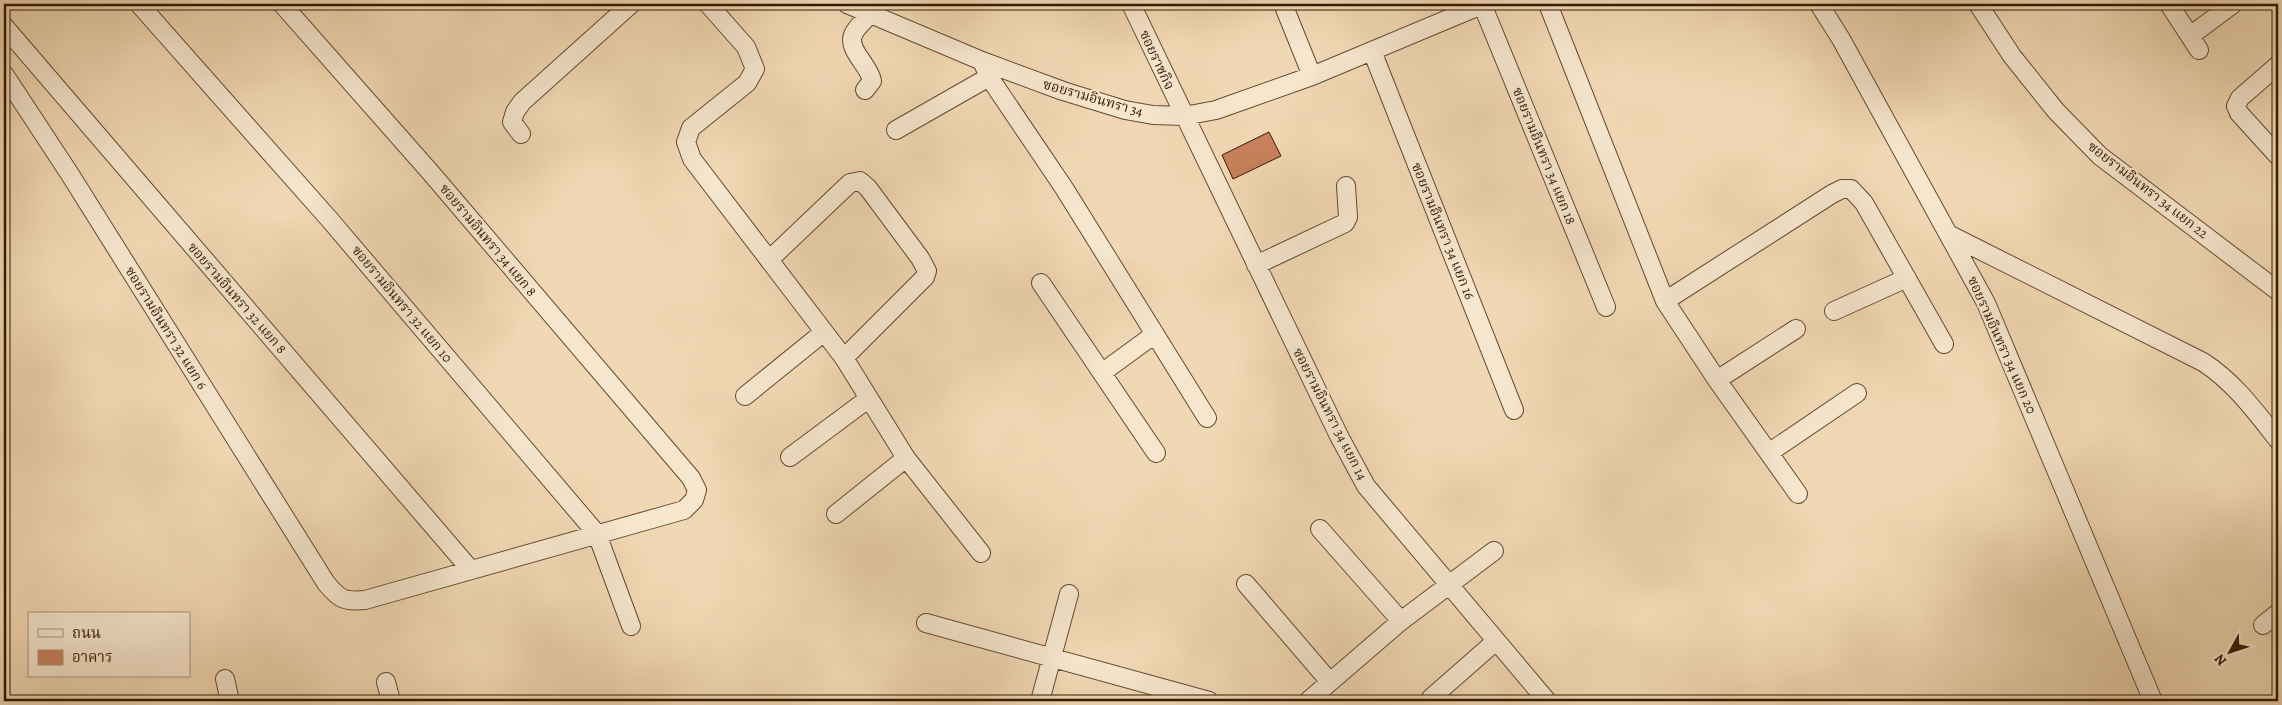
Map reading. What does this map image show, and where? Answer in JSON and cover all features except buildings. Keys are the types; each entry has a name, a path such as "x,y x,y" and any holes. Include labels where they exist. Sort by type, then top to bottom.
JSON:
{"street":[{"name":"ซอยรามอินทรา 32 แยก 10","path":"139,4 324,213 596,534 630,626"},
{"name":"ซอยรามอินทรา 34 แยก 8","path":"282,4 431,172 691,478 696,490 694,500 684,510 596,534"},
{"path":"521,134 512,122 514,112 522,102 631,4"},
{"path":"708,4 746,47 755,68 747,83 691,128 686,142 692,159 844,358 906,458 981,553"},
{"name":"ซอยรามอินทรา 34","path":"847,4 871,13 985,69 1125,110 1153,115 1184,116 1216,110 1312,76 1483,4"},
{"name":"ซอยราชกิจ","path":"1131,4 1184,116"},
{"path":"1283,4 1312,76"},
{"name":"ซอยรามอินทรา 34 แยก 18","path":"1483,4 1606,307"},
{"path":"1548,4 1664,301 1717,380 1770,452 1798,494"},
{"name":"ซอยรามอินทรา 34 แยก 20","path":"1819,4 1841,39 1986,302 2153,701"},
{"name":"ซอยรามอินทรา 34 แยก 22","path":"1978,4 2012,56 2056,111 2100,156 2278,291"},
{"path":"2168,4 2195,43 2232,4"},
{"path":"865,90 872,81 871,72 852,43 853,34 871,13"},
{"name":"ซอยรามอินทรา 32 แยก 8","path":"4,26 470,569"},
{"name":"ซอยรามอินทรา 34 แยก 16","path":"1372,51 1514,410"},
{"path":"2278,65 2240,98 2236,106 2239,113 2278,156"},
{"path":"896,130 985,69 1064,188 1207,418"},
{"name":"ซอยรามอินทรา 32 แยก 6","path":"4,74 71,176 326,583 337,596 350,602 365,600 470,569"},
{"name":"ซอยรามอินทรา 34 แยก 14","path":"1184,116 1339,436 1366,486 1547,701"},
{"path":"769,260 850,183 860,181 868,188 920,258 927,272 925,277 844,358"},
{"path":"1256,265 1345,223 1348,217 1346,186"},
{"path":"1664,301 1842,189 1850,189 1864,203 1944,344"},
{"path":"1950,235 2203,362 2222,374 2236,388 2278,440"},
{"path":"1834,311 1907,278"},
{"path":"1041,283 1156,453"},
{"path":"1717,380 1796,329"},
{"path":"745,396 824,332"},
{"path":"1103,372 1155,334"},
{"path":"1770,452 1857,393"},
{"path":"790,457 868,399"},
{"path":"836,514 906,458"},
{"path":"1320,529 1401,621"},
{"path":"470,569 596,534"},
{"path":"1308,701 1401,621 1494,550"},
{"path":"1246,584 1330,682"},
{"path":"1040,701 1069,594"},
{"path":"2263,625 2278,613"},
{"path":"926,623 1209,701"},
{"path":"1431,701 1431,698 1496,641"},
{"path":"225,679 230,701"},
{"path":"386,682 391,701"}]}
